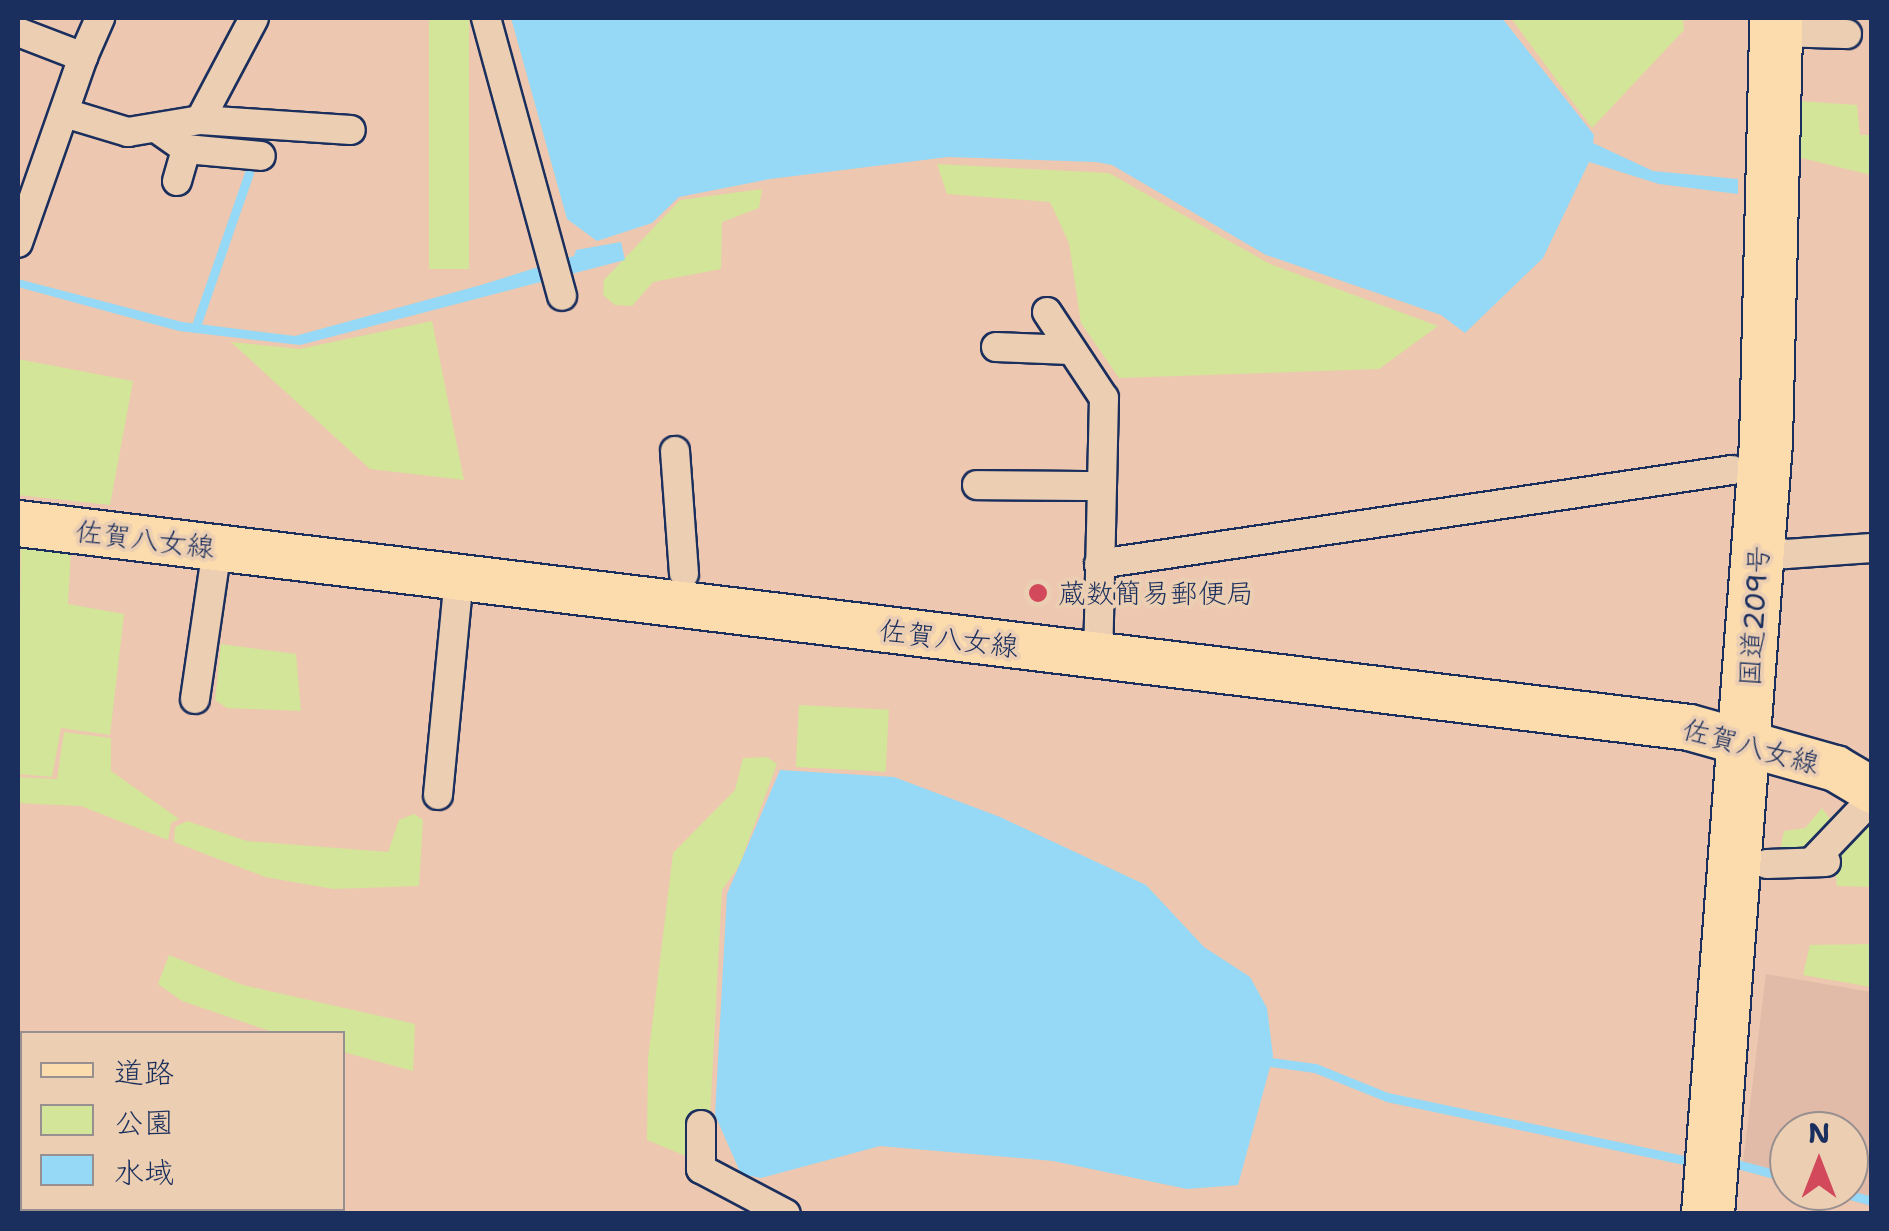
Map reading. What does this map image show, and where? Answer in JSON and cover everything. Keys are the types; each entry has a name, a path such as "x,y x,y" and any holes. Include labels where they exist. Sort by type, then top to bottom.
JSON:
{"highway":[{"name":"国道209号","path":"1708,1214 1759,546 1772,29"}],"main road":[{"name":"佐賀八女線","path":"18,523 1689,727 1834,768 1872,790"}],"street":[{"path":"18,242 26,188 65,112 100,18"},
{"path":"200,120 254,18"},
{"path":"486,18 562,296"},
{"path":"1772,29 1847,34"},
{"path":"18,32 83,58"},
{"path":"65,112 128,132 159,130 200,120 351,130"},
{"path":"159,130 186,149 260,156"},
{"path":"177,181 186,149"},
{"path":"1047,312 1104,398 1098,657"},
{"path":"996,346 1070,350"},
{"path":"675,451 684,574"},
{"path":"1099,564 1732,470"},
{"path":"978,485 1101,486"},
{"path":"1759,546 1786,554 1872,548"},
{"path":"196,700 217,548"},
{"path":"438,795 459,576"},
{"path":"1767,864 1820,862 1872,800"},
{"path":"700,1124 701,1169 741,1186 753,1208 786,1214"}],"shaded area":[{"path":"1766,974 1871,992 1871,1206 1869,1111 1769,1111 1769,1177 1742,1170"}],"green space":[{"path":"429,18 469,18 469,269 429,269"},
{"path":"1511,18 1683,18 1684,30 1592,128"},
{"path":"1799,101 1857,105 1860,135 1871,135 1871,175 1798,157"},
{"path":"937,164 1109,173 1270,264 1438,326 1379,369 1119,378 1081,323 1069,243 1050,202 947,194"},
{"path":"762,189 759,208 722,222 721,269 653,282 632,306 615,305 603,295 604,280 680,200"},
{"path":"432,321 464,480 370,469 231,342 299,349"},
{"path":"18,359 133,381 110,505 18,495"},
{"path":"21,543 71,549 68,604 124,614 110,735 61,728 52,777 18,774"},
{"path":"221,644 296,654 301,711 227,708 215,700"},
{"path":"799,705 889,710 886,772 796,767"},
{"path":"64,732 111,738 111,771 179,819 171,823 168,840 81,806 18,803 18,777 57,779"},
{"path":"767,757 777,764 739,866 722,890 710,1117 698,1161 647,1140 648,1059 673,853 735,790 743,758"},
{"path":"1822,808 1830,819 1802,850 1780,850 1784,831 1805,828"},
{"path":"414,814 423,820 419,886 333,889 265,877 174,842 175,827 187,821 247,841 388,852 399,820"},
{"path":"1859,819 1871,826 1871,887 1837,886 1833,850"},
{"path":"1871,944 1871,987 1803,975 1810,945"},
{"path":"169,955 243,985 415,1024 413,1071 345,1053 345,1031 270,1031 182,1001 158,984"}],"water":[{"path":"511,18 1502,18 1594,135 1593,143 1653,171 1738,179 1738,194 1659,184 1589,162 1543,258 1465,333 1441,315 1266,255 1112,165 1096,162 948,157 770,179 679,197 652,223 597,241 567,219"},
{"path":"621,242 625,260 300,345 179,331 18,287 18,279 182,322 295,336 481,285 574,256 576,250"},
{"path":"780,770 894,777 1000,817 1146,885 1204,947 1250,977 1267,1008 1273,1056 1238,1185 1187,1189 1053,1161 880,1146 761,1178 741,1174 715,1115 727,894"}],"waterway":[{"path":"197,323 249,173"},
{"path":"1271,1062 1315,1068 1387,1097 1684,1160"},
{"path":"1737,1164 1769,1173"}],"place":[{"name":"蔵数簡易郵便局","path":"1038,593"}]}
